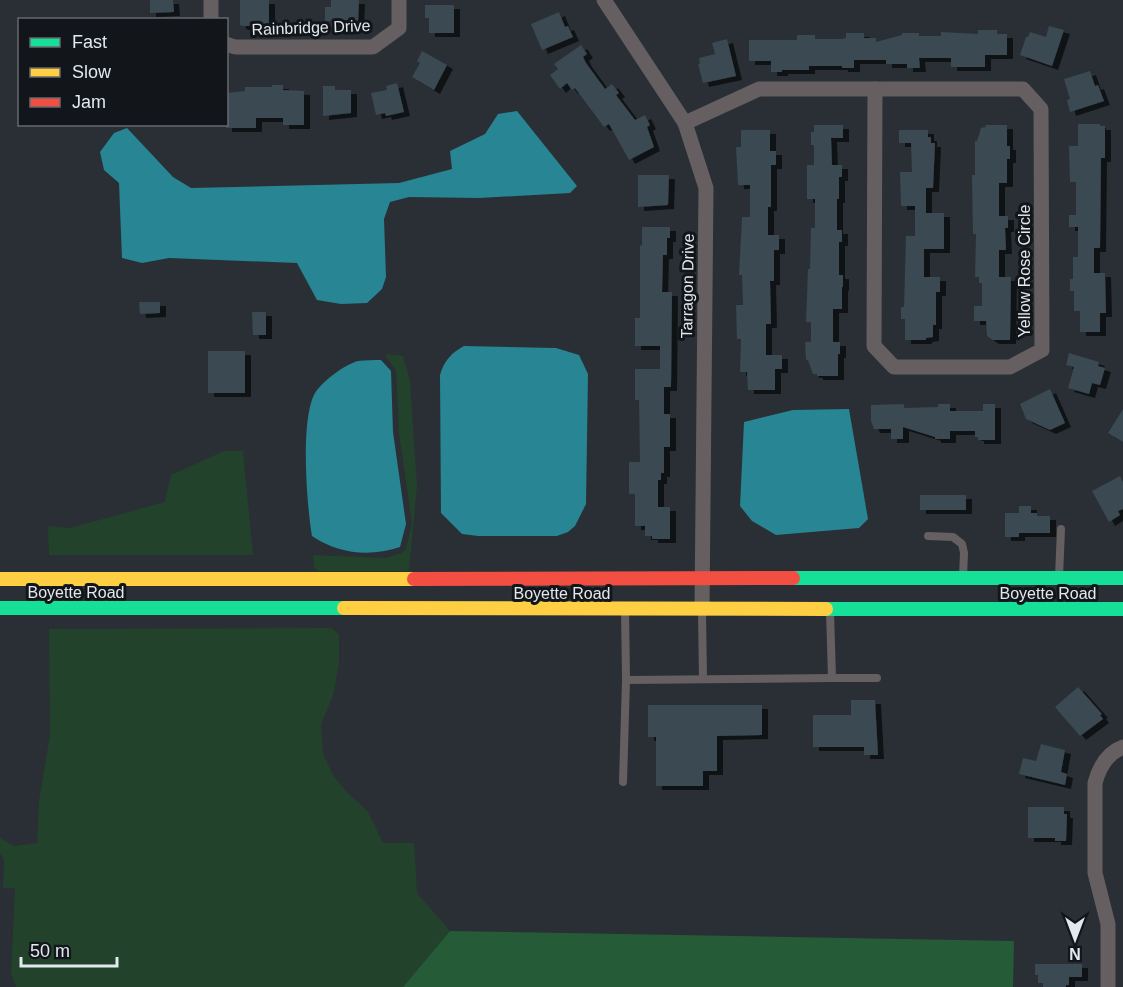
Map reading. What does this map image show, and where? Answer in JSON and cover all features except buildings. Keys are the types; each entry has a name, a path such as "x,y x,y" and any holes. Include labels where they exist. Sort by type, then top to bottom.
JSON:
{"main road":[{"name":"Boyette Road","path":"0,579 1123,578"},
{"name":"Boyette Road","path":"0,608 1123,609"}],"street":[{"path":"211,0 211,18"},
{"name":"Rainbridge Drive","path":"228,45 235,47 373,47 399,28 399,0"},
{"name":"Tarragon Drive","path":"604,0 685,123 706,188 702,609"},
{"name":"Yellow Rose Circle","path":"685,123 759,89 1023,88 1041,109 1042,350 1010,367 894,367 874,346 875,89"},
{"path":"1108,987 1108,924 1095,873 1095,783 1098,770 1107,758 1123,747"}],"lane":[{"path":"1059,578 1061,529"},
{"path":"928,536 953,537 962,544 963,578"},
{"path":"624,782 625,609"},
{"path":"702,609 703,679"},
{"path":"830,609 832,678"},
{"path":"626,680 877,678"}],"green space":[{"path":"385,355 403,356 410,380 417,486 409,571 318,571 314,567 313,555 385,558 402,553 406,549 412,523 399,433 396,370"},
{"path":"224,451 243,451 253,555 49,555 48,526 70,528 165,502 171,475"},
{"path":"331,628 339,634 339,663 333,696 321,724 323,754 333,775 368,812 383,843 414,843 417,893 450,931 403,987 16,987 11,973 15,888 3,888 4,860 0,853 0,838 14,846 37,843 39,801 50,735 49,629"},
{"path":"450,931 1014,941 1013,987 403,987"}],"water":[{"path":"517,111 577,186 570,193 479,198 409,197 390,202 384,219 386,277 382,289 367,303 341,304 317,300 297,263 169,258 142,263 122,258 119,183 104,170 100,152 114,133 127,128 173,177 191,188 399,183 452,169 450,151 485,134 498,114"},
{"path":"464,346 556,348 579,355 588,374 586,504 575,526 568,532 557,536 462,534 441,513 440,375 449,358"},
{"path":"381,360 391,371 393,432 406,524 400,547 377,552 354,552 332,547 312,536 306,461 308,418 311,402 317,390 330,377 358,361"},
{"path":"849,409 868,519 859,528 776,535 752,521 740,506 744,422 793,410"}],"traffic: fast":[{"path":"793,578 1123,578"},
{"path":"0,608 344,608"},
{"path":"826,609 1123,609"}],"traffic: slow":[{"path":"0,579 414,579"},
{"path":"344,608 826,609"}],"traffic: jam":[{"path":"414,579 793,578"}]}
